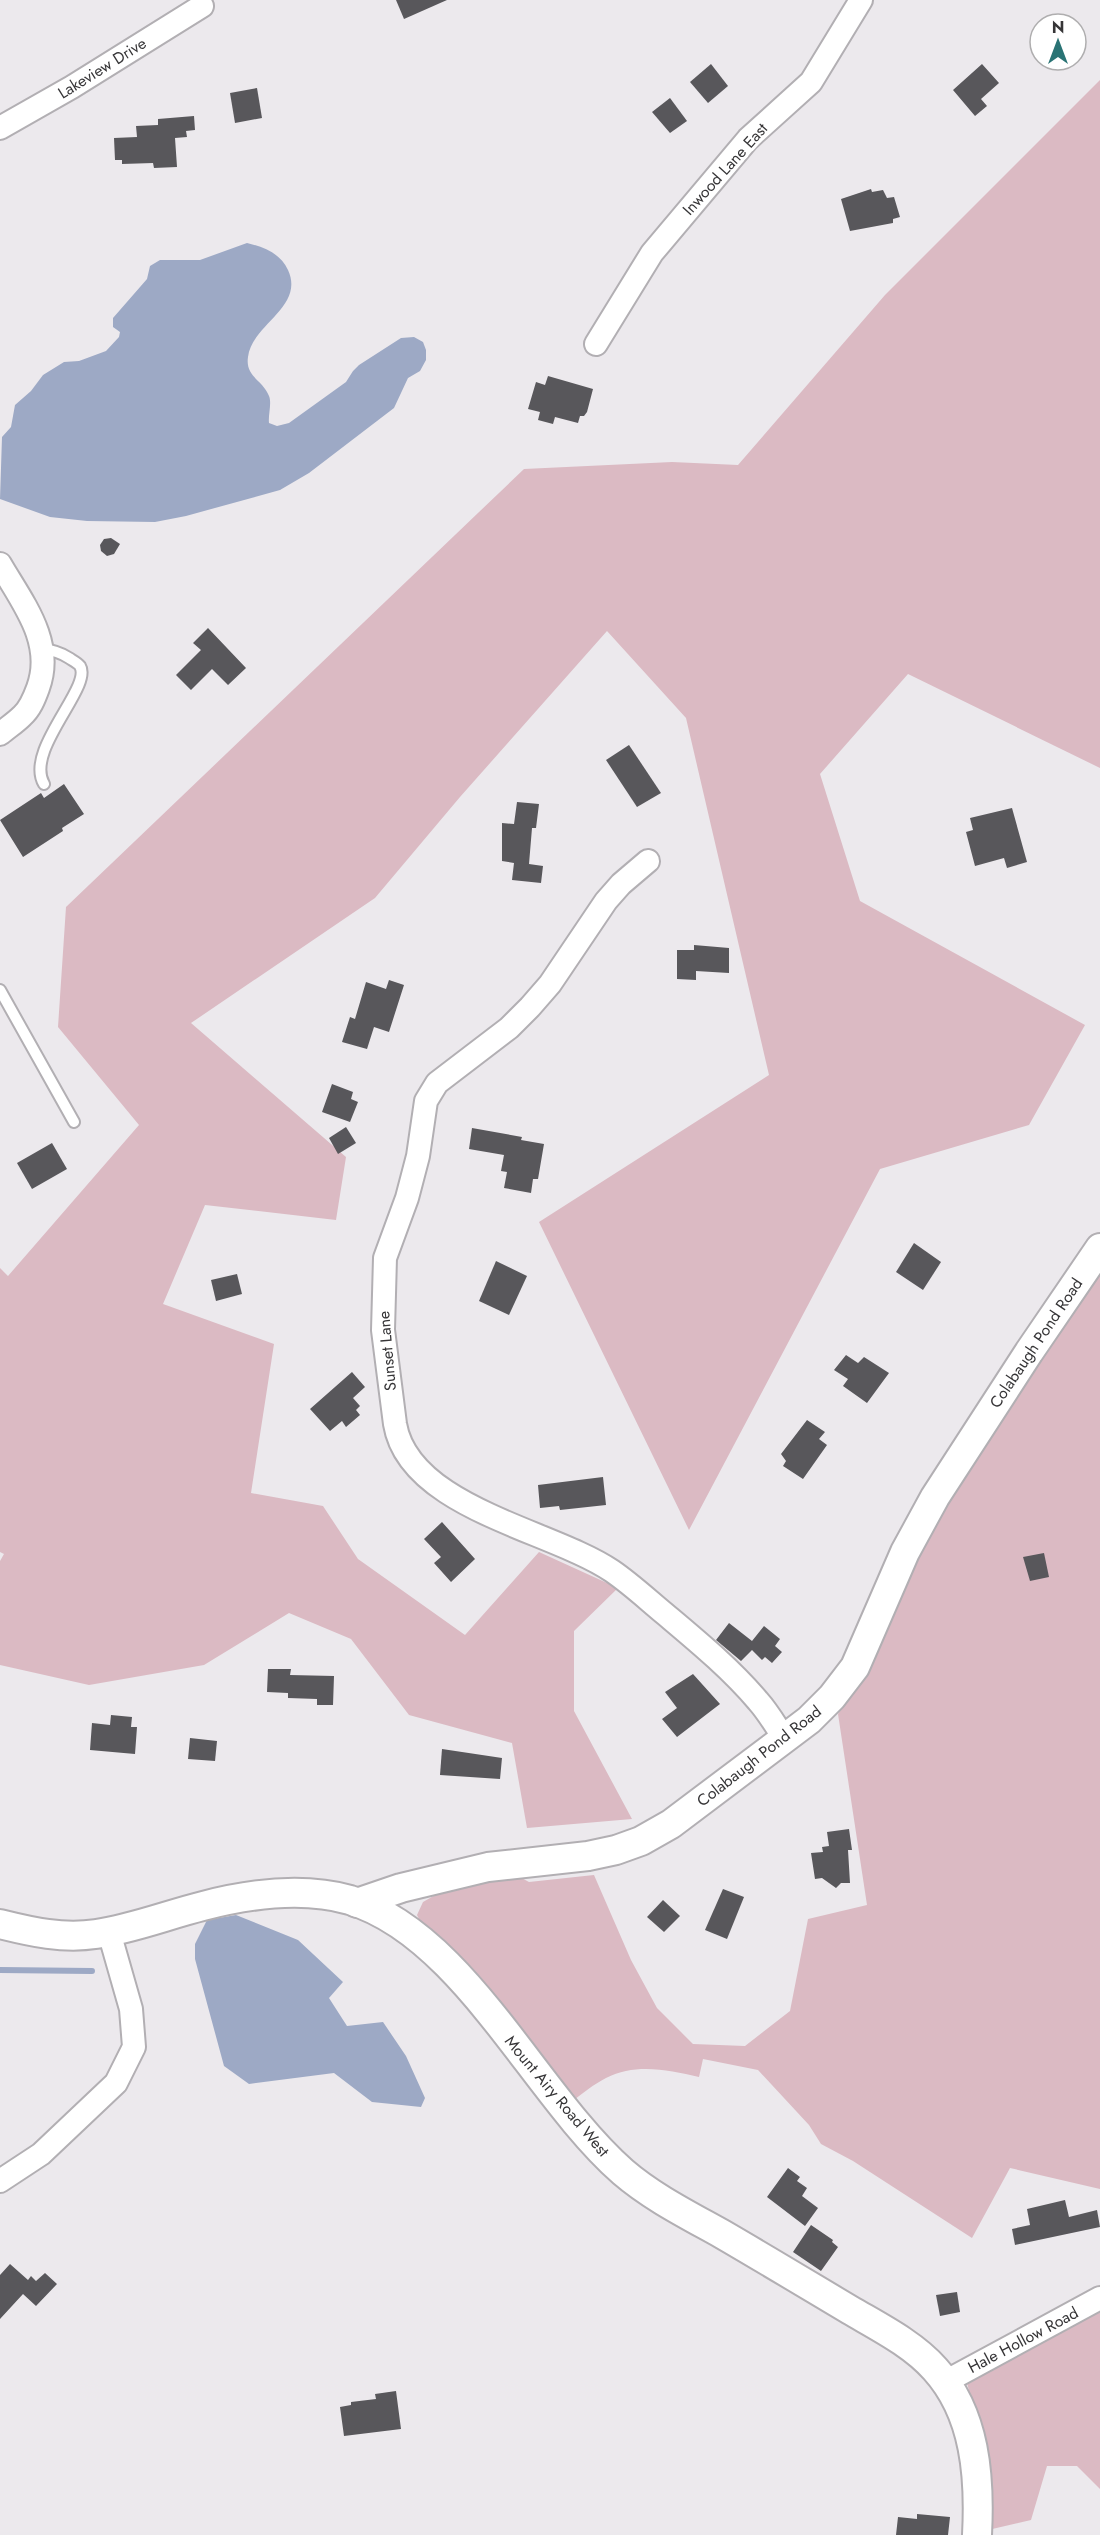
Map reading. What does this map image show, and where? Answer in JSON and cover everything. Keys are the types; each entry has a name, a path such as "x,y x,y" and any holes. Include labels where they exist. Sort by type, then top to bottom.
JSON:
{"street":[{"name":"Inwood Lane East","path":"596,344 652,253 748,139 811,82 861,0"},
{"name":"Lakeview Drive","path":"0,128 72,87 202,6"},
{"path":"0,564 35,622 42,649 40,682 33,702 23,716 0,734"},
{"name":"Sunset Lane","path":"648,861 621,884 606,901 550,984 530,1007 508,1028 437,1083 426,1101 418,1156 407,1198 385,1258 383,1330 395,1424 397,1436 413,1463 450,1493 480,1510 597,1561 631,1585 725,1667 759,1702 784,1738"},
{"name":"Colabaugh Pond Road","path":"357,1903 401,1888 488,1867 588,1856 616,1850 641,1841 671,1824 808,1720 832,1697 855,1667 905,1552 935,1497 1100,1248"},
{"name":"Mount Airy Road West","path":"0,1923 61,1936 109,1932 203,1906 261,1895 305,1894 337,1897 357,1903 399,1924 432,1950 466,1985 580,2128 624,2173 683,2212 879,2327 925,2359 945,2382 960,2407 973,2450 978,2499 977,2535"},
{"path":"0,2181 41,2154 116,2083 134,2047 131,2009 109,1932"},
{"name":"Hale Hollow Road","path":"945,2382 1100,2298"}],"lane":[{"path":"42,649 58,652 69,658 80,665 81,671 74,696 48,741 41,769 44,784"},
{"path":"0,990 74,1122"}],"shaded area":[{"path":"1100,80 1100,768 908,674 820,774 860,901 1085,1025 1029,1125 880,1169 689,1530 539,1222 769,1075 686,718 607,631 460,797 375,898 191,1023 346,1157 336,1220 205,1205 163,1304 274,1344 251,1493 323,1506 358,1559 465,1635 539,1552 618,1588 574,1631 574,1711 632,1819 527,1828 512,1743 409,1715 351,1639 289,1613 204,1665 89,1685 0,1665 0,1561 4,1554 0,1552 0,1268 8,1276 139,1125 58,1027 66,907 524,469 672,462 738,465 885,295"},
{"path":"1100,1266 1100,2189 1010,2168 972,2238 853,2161 821,2144 809,2125 758,2070 703,2059 699,2077 664,2070 640,2069 617,2073 602,2080 571,2102 425,1931 417,1915 423,1902 444,1890 516,1875 529,1882 594,1875 631,1960 657,2008 693,2044 745,2046 790,2011 808,1919 867,1905 838,1714 875,1656 896,1596 929,1539 961,1473"},
{"path":"1100,2311 1100,2489 1077,2466 1047,2466 1031,2520 988,2530 978,2425 967,2383"}],"water":[{"path":"247,243 265,249 281,259 288,270 291,283 284,305 258,335 248,357 249,369 269,396 269,423 277,426 289,423 346,382 359,365 401,338 414,337 423,342 426,360 420,371 408,378 394,408 309,473 280,490 186,516 155,522 87,521 50,517 0,499 2,437 11,427 15,405 31,391 43,375 64,362 79,361 106,351 119,337 120,332 113,327 113,318 147,279 150,266 160,260 200,260"},
{"path":"236,1915 298,1940 343,1982 329,1998 347,2026 383,2022 406,2056 425,2098 421,2107 372,2102 334,2073 249,2084 224,2066 195,1959 195,1944 207,1920"}],"building":[{"path":"396,0 447,0 404,19"},
{"path":"711,64 728,86 708,103 690,82"},
{"path":"982,64 999,83 981,99 987,106 975,116 953,90"},
{"path":"257,88 262,118 235,123 230,93"},
{"path":"670,98 687,121 670,133 652,112"},
{"path":"194,116 195,130 186,131 187,137 175,138 177,167 154,168 153,163 122,164 122,160 115,160 114,138 137,137 136,126 158,125 158,119"},
{"path":"871,189 872,192 883,190 887,198 894,197 900,217 893,219 893,223 850,231 841,199"},
{"path":"548,376 593,389 587,412 584,416 580,416 578,423 555,417 553,424 538,420 540,412 528,409 536,382 545,385"},
{"path":"111,538 120,544 114,554 107,556 101,551 100,545 104,539"},
{"path":"208,628 246,668 228,685 212,669 191,690 176,675 201,650 193,643"},
{"path":"629,745 661,793 637,807 606,760"},
{"path":"64,784 84,814 23,857 0,820 41,793 44,798"},
{"path":"517,802 539,804 536,828 532,828 529,864 543,866 541,883 512,880 514,863 502,861 502,823 514,824"},
{"path":"1012,808 1027,862 1007,868 1004,858 975,866 966,832 973,830 970,818"},
{"path":"694,945 729,948 729,973 696,971 696,980 677,979 677,950 694,950"},
{"path":"389,980 404,985 389,1032 374,1027 367,1049 342,1042 350,1017 355,1019 366,982 386,989"},
{"path":"332,1084 353,1092 351,1099 358,1102 350,1122 322,1112"},
{"path":"346,1127 356,1143 338,1154 329,1138"},
{"path":"472,1128 522,1137 521,1140 544,1144 538,1179 533,1179 531,1193 504,1188 507,1172 501,1171 504,1155 469,1149"},
{"path":"52,1143 67,1169 32,1189 17,1163"},
{"path":"914,1243 941,1262 923,1290 896,1272"},
{"path":"496,1261 527,1276 509,1315 479,1301"},
{"path":"237,1274 242,1294 216,1301 211,1280"},
{"path":"846,1355 858,1363 864,1357 889,1373 867,1403 843,1386 848,1379 834,1370"},
{"path":"352,1372 365,1387 353,1398 360,1406 356,1410 360,1415 346,1427 342,1421 330,1431 310,1409"},
{"path":"807,1420 825,1432 819,1439 827,1445 803,1479 783,1466 786,1461 781,1454"},
{"path":"603,1477 606,1505 560,1510 559,1506 540,1508 538,1485"},
{"path":"442,1522 475,1559 451,1582 434,1563 441,1557 424,1539"},
{"path":"1044,1553 1049,1577 1030,1581 1023,1557"},
{"path":"729,1623 752,1641 764,1626 780,1639 775,1646 782,1652 772,1663 765,1657 762,1660 752,1650 741,1661 716,1640"},
{"path":"268,1669 291,1669 290,1675 334,1676 333,1705 317,1705 317,1699 288,1698 288,1693 267,1692"},
{"path":"693,1674 720,1704 677,1737 662,1719 677,1708 665,1692"},
{"path":"111,1715 132,1717 131,1727 137,1727 135,1754 90,1750 92,1723 110,1725"},
{"path":"190,1738 217,1741 215,1761 188,1759"},
{"path":"442,1749 502,1758 500,1779 440,1775"},
{"path":"849,1829 852,1850 848,1850 850,1883 841,1883 836,1888 822,1878 815,1879 811,1853 823,1852 822,1847 829,1846 827,1832"},
{"path":"723,1889 744,1897 727,1939 705,1930"},
{"path":"663,1900 680,1916 664,1932 647,1917"},
{"path":"788,2168 800,2177 797,2181 807,2188 802,2196 818,2208 805,2226 767,2197"},
{"path":"1065,2200 1069,2217 1097,2210 1100,2227 1015,2245 1012,2229 1030,2225 1027,2209"},
{"path":"811,2225 833,2240 832,2242 838,2247 821,2271 793,2252"},
{"path":"10,2264 28,2280 31,2276 36,2281 45,2273 57,2284 36,2306 23,2294 0,2319 0,2275"},
{"path":"957,2292 960,2312 940,2316 936,2295"},
{"path":"396,2391 401,2429 344,2436 340,2407 351,2405 351,2402 376,2399 375,2394"},
{"path":"917,2514 950,2517 948,2535 896,2535 898,2517 917,2519"}],"waterway":[{"path":"0,1970 92,1971"}]}
